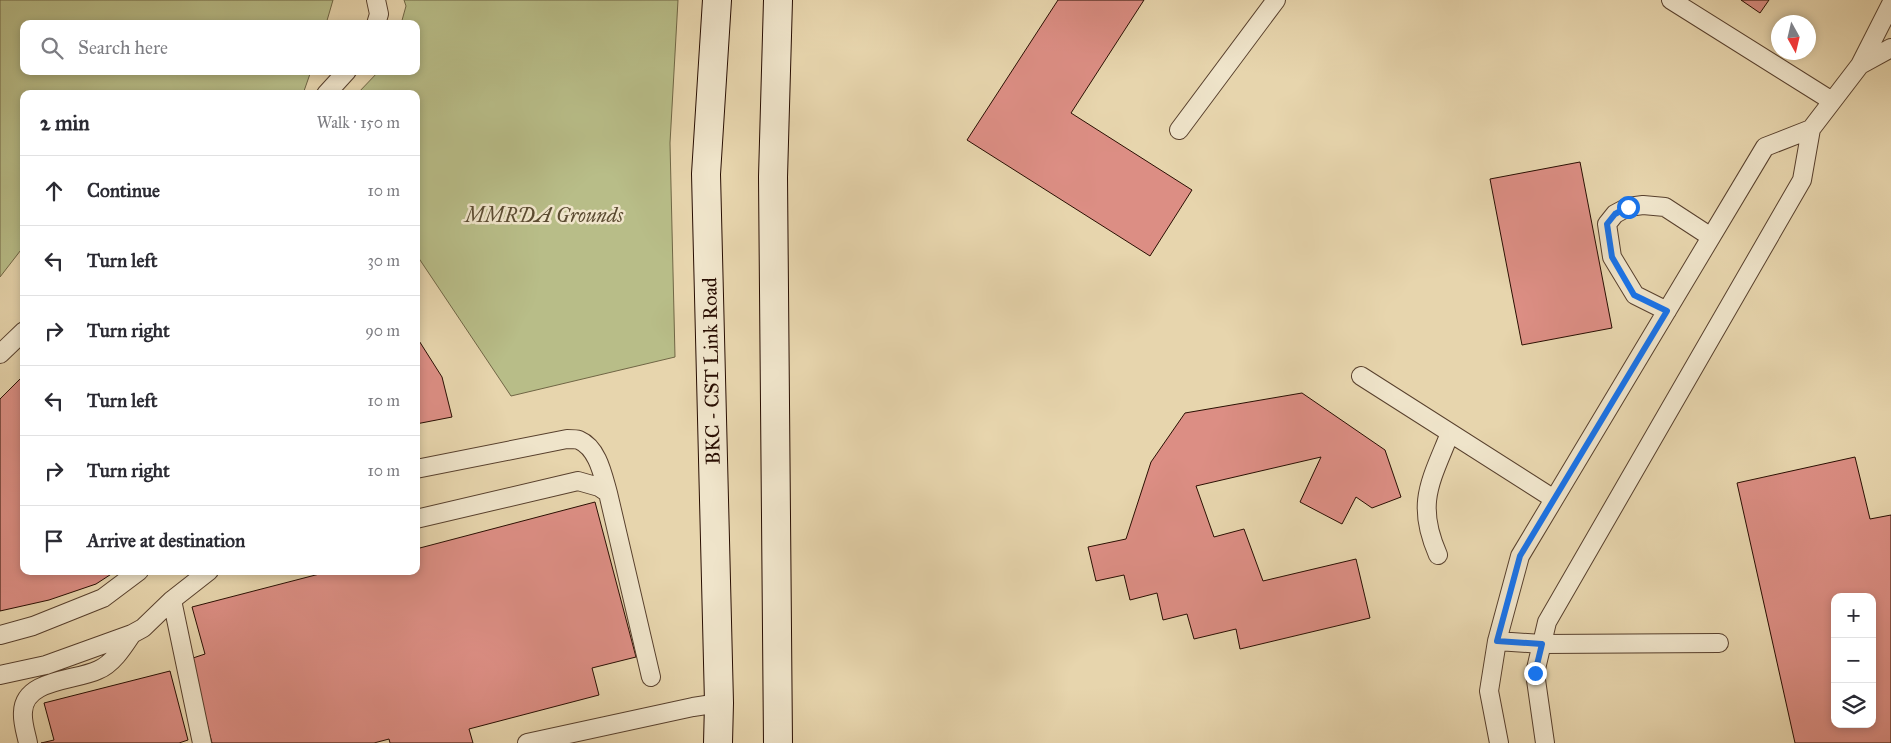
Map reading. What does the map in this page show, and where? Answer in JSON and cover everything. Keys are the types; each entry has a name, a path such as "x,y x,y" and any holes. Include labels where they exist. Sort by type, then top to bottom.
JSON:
{"street":[{"name":"BKC - CST Link Road","path":"717,0 706,174 719,703 718,743"},
{"path":"778,0 773,177 778,743"}],"lane":[{"path":"376,0 379,14 377,20"},
{"path":"1179,130 1276,0"},
{"path":"1671,0 1832,101"},
{"path":"1545,743 1535,673 1547,622 1802,180 1811,129 1860,65 1891,4"},
{"path":"1860,65 1891,48"},
{"path":"330,90 344,75"},
{"path":"1499,743 1489,691 1497,641 1520,556 1765,147 1811,129"},
{"path":"1667,311 1634,295 1612,257 1607,224 1615,214 1628,207 1643,205 1665,207 1711,237"},
{"path":"0,354 20,335"},
{"path":"1361,376 1554,499"},
{"path":"1438,555 1430,536 1426,517 1428,491 1450,433"},
{"path":"420,468 567,439 579,440 592,450 599,464 608,493 651,678"},
{"path":"420,518 578,481 599,487 608,493"},
{"path":"0,635 33,626 103,598 134,575"},
{"path":"0,674 46,665 132,634 144,628 172,600 204,575"},
{"path":"172,600 202,743"},
{"path":"28,743 23,713 26,698 36,689 100,670 119,652 132,634"},
{"path":"1497,641 1542,644 1719,643"},
{"path":"527,743 719,703"}],"green space":[{"path":"0,0 333,0 327,20 20,20 20,75 310,75 304,90 20,90 20,251 0,277"},
{"name":"MMRDA Grounds","path":"404,0 678,0 670,143 675,357 511,396 420,260 420,90 361,90 375,75 420,75 420,20 402,20 406,6"}],"building":[{"path":"1058,0 1144,0 1071,113 1192,190 1150,256 967,140"},
{"path":"1741,0 1769,0 1760,13"},
{"path":"1580,162 1612,328 1522,345 1490,179"},
{"path":"420,342 442,377 452,417 420,423"},
{"path":"20,379 20,575 110,575 96,584 49,600 0,611 0,399"},
{"path":"1302,393 1385,450 1401,497 1372,508 1356,497 1342,524 1300,502 1321,457 1196,486 1214,537 1244,529 1263,581 1356,559 1370,618 1240,649 1236,629 1194,639 1187,614 1163,620 1157,593 1130,600 1124,575 1096,581 1088,547 1126,539 1151,462 1185,413"},
{"path":"1855,457 1870,519 1891,515 1891,743 1795,743 1737,483"},
{"path":"595,502 636,657 592,668 599,695 469,729 473,743 390,743 389,739 374,743 212,743 190,659 205,654 192,607 316,575 420,575 420,548"},
{"path":"170,671 188,740 179,743 41,743 54,740 44,703"}],"route":[{"path":"1535,673 1542,644 1497,641 1520,556 1667,311 1634,295 1612,257 1607,224 1615,214 1628,207"}]}
